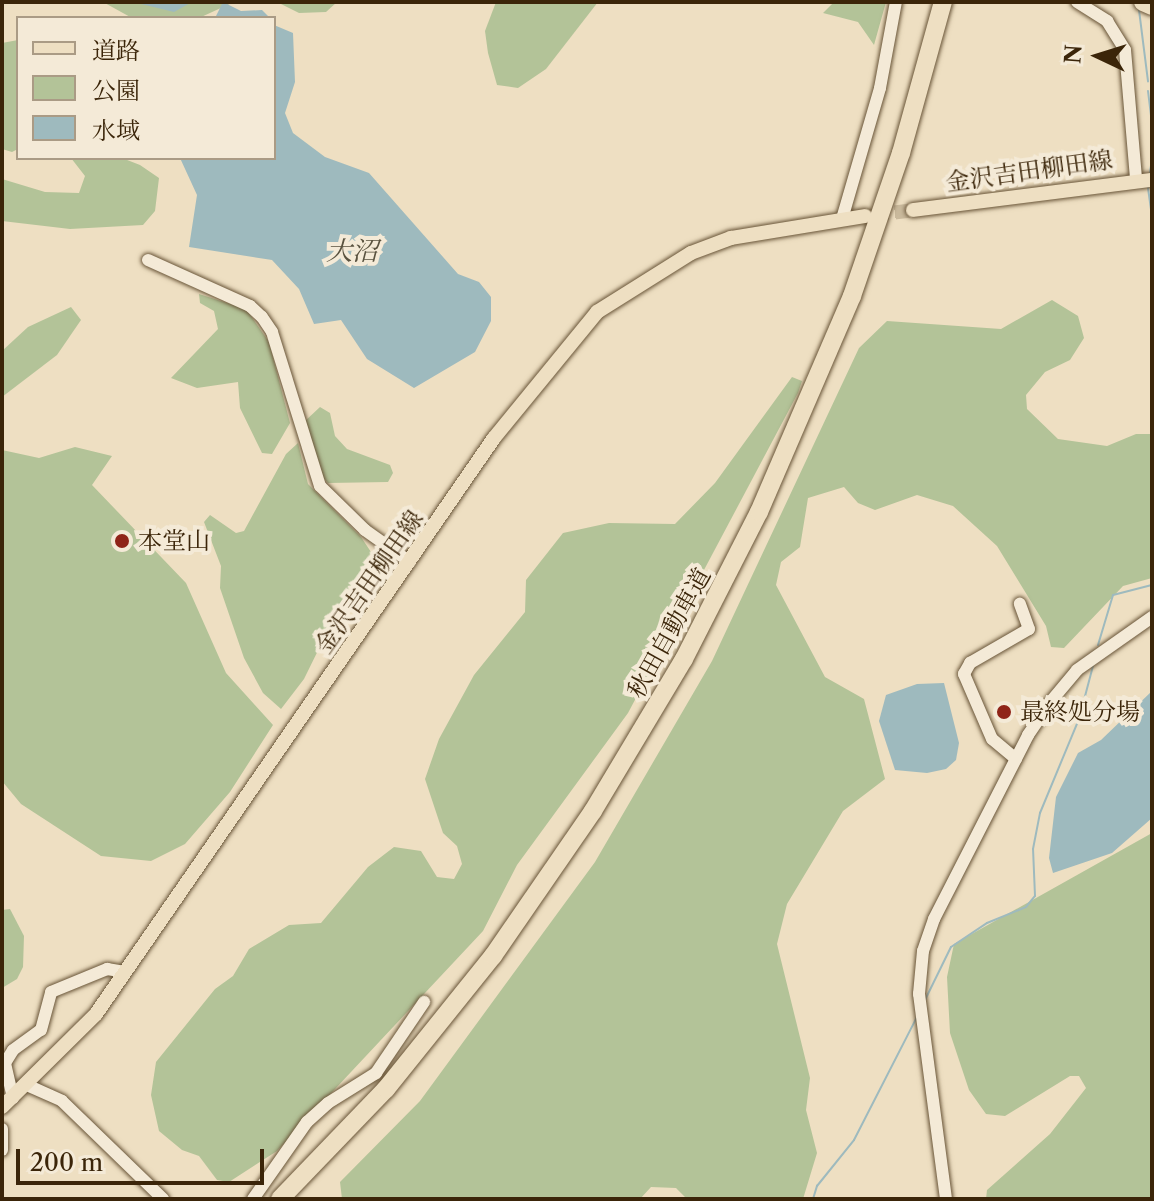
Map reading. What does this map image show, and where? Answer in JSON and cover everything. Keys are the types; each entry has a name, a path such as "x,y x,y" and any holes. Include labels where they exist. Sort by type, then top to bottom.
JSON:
{"highway":[{"name":"秋田自動車道","path":"280,1199 386,1089 493,956 593,811 684,659 759,512 852,296 901,153 943,2"},
{"name":"秋田自動車道","path":"297,1199 395,1097 501,963 593,830 694,665 764,529 835,371 898,199 956,2"},
{"path":"1143,2 1152,6"}],"main road":[{"name":"金沢吉田柳田線","path":"913,210 1136,179 1152,180"},
{"name":"金沢吉田柳田線","path":"7,1103 29,1086 96,1014 533,385 597,312 691,253 774,228 865,216"}],"street":[{"path":"842,219 880,88 896,2"},
{"path":"1077,2 1107,21 1125,50 1136,179"},
{"path":"148,260 250,306 262,317 272,332 320,486 365,530 410,562"},
{"path":"1016,759 992,739 964,674 970,663 1029,629 1020,604"},
{"path":"946,1199 920,1000 923,951 934,919 1016,759 1077,670 1152,617"},
{"path":"7,1103 5,1063 13,1050 41,1030 51,992 107,969 125,972"},
{"path":"253,1199 307,1122 328,1103 376,1073 424,1002"},
{"path":"29,1086 62,1101 163,1199"},
{"path":"2,1129 2,1150"}],"green space":[{"path":"103,2 234,2 203,16 128,16"},
{"path":"337,2 326,12 299,13 281,4"},
{"path":"496,2 598,2 546,69 518,88 497,85 488,53 485,31"},
{"path":"834,2 886,2 874,45 858,22 823,13"},
{"path":"16,40 16,150 12,152 2,149 2,43"},
{"path":"73,160 127,160 140,165 159,178 155,211 143,225 70,229 2,221 2,179 45,192 79,193 85,176"},
{"path":"199,294 246,309 269,342 290,423 272,454 262,453 240,408 238,382 197,388 171,378 218,329 214,311 200,303"},
{"path":"1052,300 1078,316 1084,338 1070,360 1045,372 1026,395 1027,409 1058,439 1107,446 1136,434 1152,434 1152,578 1123,586 1064,648 1051,647 1046,626 997,546 953,506 917,495 875,510 858,503 844,487 808,498 800,547 781,562 776,585 825,677 864,699 885,779 843,811 787,904 777,944 810,1078 806,1110 817,1153 803,1199 687,1199 676,1188 651,1187 640,1199 342,1199 340,1182 420,1101 595,862 712,661 859,348 887,321 1001,329"},
{"path":"71,307 81,320 57,355 2,397 2,351 28,327"},
{"path":"792,377 802,381 798,393 628,713 517,865 483,931 277,1151 229,1182 217,1180 199,1156 182,1150 159,1131 151,1095 156,1062 215,989 233,976 249,949 289,925 321,923 368,867 394,847 421,851 437,877 454,879 462,864 457,846 443,833 425,779 439,739 474,675 525,612 526,580 563,533 609,523 675,524 715,483"},
{"path":"320,407 330,413 335,436 347,449 390,465 393,473 388,482 328,483 319,473 304,422"},
{"path":"298,443 308,484 361,537 371,552 374,574 372,586 354,609 333,620 304,679 281,709 263,693 244,658 220,588 221,566 204,522 210,515 236,533 244,531 286,454"},
{"path":"75,447 112,456 92,485 186,583 226,673 273,725 230,792 185,844 151,861 101,856 21,804 2,781 2,450 39,458"},
{"path":"1152,833 1152,1199 986,1199 987,1190 1050,1134 1086,1088 1079,1076 1070,1076 1005,1116 986,1114 969,1090 950,1033 947,977 954,944"},
{"path":"10,909 24,936 23,967 17,979 2,988 2,910"}],"water":[{"path":"133,2 192,2 174,12"},
{"path":"223,2 241,11 262,10 268,16 216,16"},
{"name":"大沼","path":"276,26 293,33 295,82 285,113 293,133 325,157 369,173 458,274 479,282 491,297 491,321 475,352 414,388 367,359 341,320 314,324 299,289 272,260 189,247 197,195 181,160 276,160"},
{"path":"944,683 959,743 956,760 946,769 927,773 895,770 879,721 886,695 917,684"},
{"path":"1152,691 1152,818 1112,853 1053,873 1049,858 1056,797 1078,753 1101,740"}],"waterway":[{"path":"1139,10 1148,81"},
{"path":"1148,91 1152,122"},
{"path":"1150,172 1152,159"},
{"path":"1148,188 1152,215"},
{"path":"1098,645 1113,595 1152,585"},
{"path":"925,1000 951,947 987,923 1026,907 1035,896 1033,849 1040,813 1079,719 1093,666"},
{"path":"813,1199 817,1186 854,1140 917,1017"}],"tunnel":[{"path":"874,215 913,210"}],"place":[{"name":"本堂山","path":"122,541"},
{"name":"最終処分場","path":"1004,712"}]}
